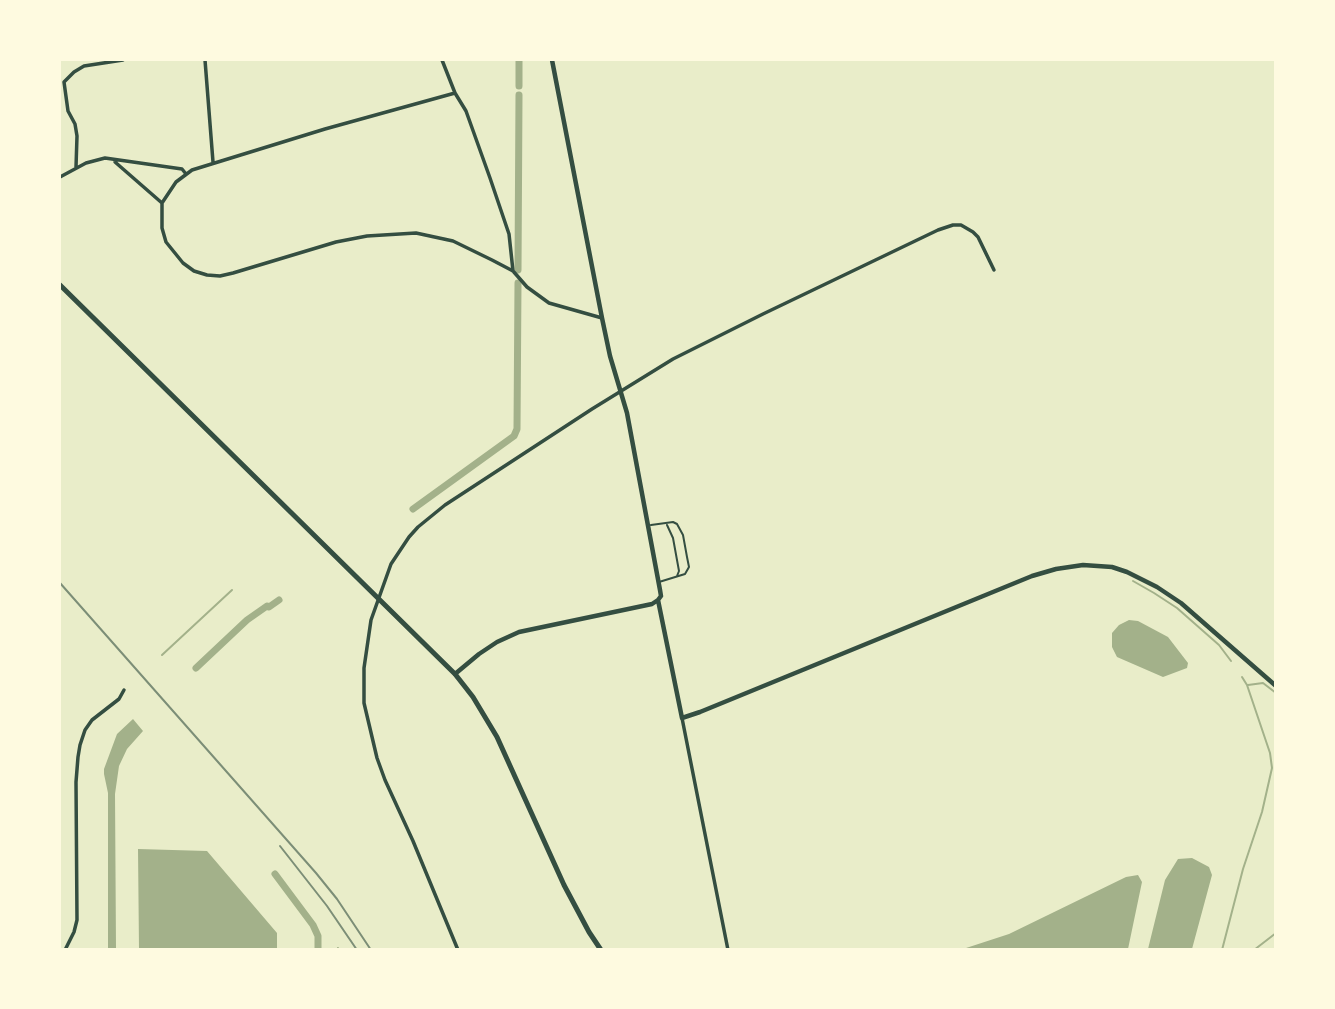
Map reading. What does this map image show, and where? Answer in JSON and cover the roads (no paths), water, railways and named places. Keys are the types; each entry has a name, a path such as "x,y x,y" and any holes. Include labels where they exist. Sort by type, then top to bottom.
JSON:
{"main road":[{"path":"60,285 455,674 473,697 497,737 564,885 601,950"}],"street":[{"path":"76,167 77,136 75,124 68,111 64,82 84,66 123,60"},
{"path":"205,60 213,163"},
{"path":"442,60 455,93 466,111 490,177 509,234 513,271"},
{"path":"455,674 488,648 519,632 652,604 661,596 627,413 610,356 552,60"},
{"path":"455,93 213,163 186,174 162,203 162,228 166,242 188,267 207,275 220,276 354,238 416,233 453,241 513,271 527,287 548,303 602,318"},
{"path":"60,177 76,167 105,158 181,169 186,174"},
{"path":"114,160 162,203"},
{"path":"458,950 385,780 368,726 364,703 364,668 371,620 397,553 418,527 445,505 673,359 938,230 961,225 973,232 994,270"},
{"path":"682,718 1032,576 1083,565 1112,567 1157,587 1181,603 1276,686"},
{"path":"658,600 728,950"},
{"path":"65,950 75,932 77,920 76,782 80,745 92,720 119,699 124,690"}],"lane":[{"path":"648,526 673,522 677,524 689,567 685,574 659,582"},
{"path":"666,523 673,538 677,577"}],"waterway":[{"path":"519,60 519,86"},
{"path":"518,270 519,95"},
{"path":"413,509 514,436 517,429 518,283"},
{"path":"1133,581 1177,608 1219,645 1231,661"},
{"path":"162,655 232,590"},
{"path":"196,668 247,620 279,600"},
{"path":"1222,950 1272,768 1270,753 1242,677"},
{"path":"1248,685 1263,683 1276,693"},
{"path":"275,874 313,925 318,936 318,950"},
{"path":"1254,950 1276,933"}],"railway":[{"path":"60,583 316,873 371,950"},
{"path":"280,846 357,950"}]}
